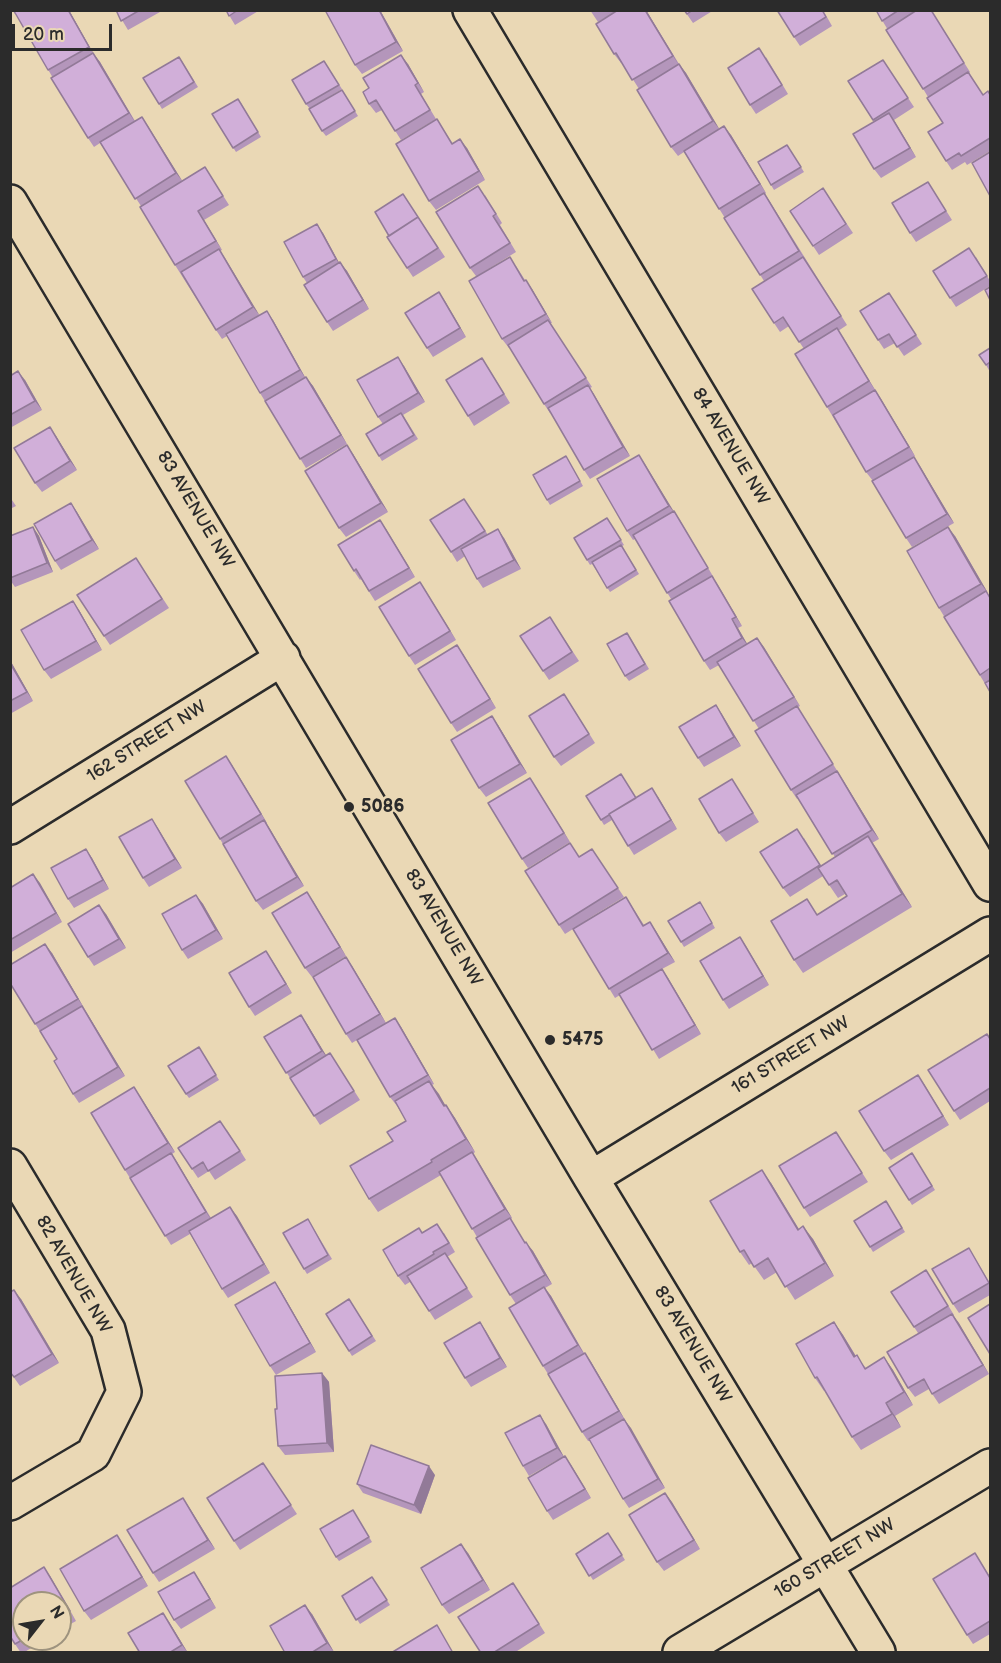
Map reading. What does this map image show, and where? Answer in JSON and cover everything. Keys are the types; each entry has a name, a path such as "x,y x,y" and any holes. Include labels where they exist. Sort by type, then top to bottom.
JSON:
{"street":[{"name":"84 AVENUE NW","path":"470,10 990,884"},
{"name":"83 AVENUE NW","path":"15,220 283,658 591,1178 878,1653"},
{"name":"162 STREET NW","path":"10,827 283,658"},
{"name":"161 STREET NW","path":"591,1178 990,934"},
{"name":"82 AVENUE NW","path":"10,1166 108,1330 124,1392 93,1454 10,1503"},
{"name":"160 STREET NW","path":"680,1653 990,1466"}],"building":[{"path":"68,10 89,47 48,70 14,11"},
{"path":"116,10 140,10 121,21"},
{"path":"226,10 238,10 229,16"},
{"path":"325,10 379,10 396,42 355,65"},
{"path":"618,10 645,10 673,56 632,80 596,24"},
{"path":"777,10 822,10 826,17 794,37"},
{"path":"876,10 899,10 882,21"},
{"path":"917,10 931,10 964,63 923,89 886,30"},
{"path":"759,48 782,85 750,105 728,68"},
{"path":"93,53 129,113 88,138 51,78"},
{"path":"401,55 418,83 415,85 430,110 395,131 376,100 369,104 363,92 369,88 363,78"},
{"path":"179,57 194,82 159,104 143,78"},
{"path":"883,60 908,98 873,120 848,81"},
{"path":"324,61 339,85 306,104 292,80"},
{"path":"679,64 713,121 671,147 637,90"},
{"path":"968,72 983,95 988,91 990,95 990,138 961,156 959,153 946,161 928,132 943,123 927,98"},
{"path":"342,90 355,111 322,131 309,109"},
{"path":"238,99 258,132 233,148 212,114"},
{"path":"889,113 910,148 874,169 853,134"},
{"path":"142,117 176,173 135,199 100,142"},
{"path":"437,119 452,144 460,139 479,171 429,201 396,144"},
{"path":"724,126 760,184 719,209 684,151"},
{"path":"787,145 801,167 771,185 758,162"},
{"path":"990,152 990,196 972,163"},
{"path":"205,167 223,196 198,211 216,241 175,265 140,207"},
{"path":"928,182 946,211 910,233 892,203"},
{"path":"478,186 496,214 493,216 510,243 470,268 436,212"},
{"path":"823,188 846,224 813,246 790,211"},
{"path":"764,193 799,251 760,275 724,218"},
{"path":"403,194 418,217 389,236 375,212"},
{"path":"418,217 438,248 407,268 387,237"},
{"path":"317,224 336,259 303,277 284,242"},
{"path":"969,248 987,276 950,298 933,271"},
{"path":"219,249 253,307 216,330 181,272"},
{"path":"510,257 546,314 502,339 469,281"},
{"path":"803,257 841,316 799,342 783,317 774,323 752,289"},
{"path":"340,262 363,300 327,322 304,285"},
{"path":"990,287 990,300 985,290"},
{"path":"439,292 460,328 427,348 405,313"},
{"path":"889,293 916,335 897,347 889,334 878,340 860,311"},
{"path":"267,311 300,370 260,393 226,334"},
{"path":"548,320 586,378 544,404 508,345"},
{"path":"837,328 869,381 827,407 795,354"},
{"path":"990,348 990,362 986,365 979,355"},
{"path":"398,357 418,393 378,417 357,380"},
{"path":"482,358 504,394 468,416 446,380"},
{"path":"18,371 35,401 10,415 10,376"},
{"path":"306,377 341,435 300,459 265,401"},
{"path":"588,385 623,447 584,470 548,408"},
{"path":"875,390 909,447 866,472 833,415"},
{"path":"401,413 414,435 379,456 366,434"},
{"path":"50,427 70,461 35,483 14,448"},
{"path":"347,445 381,503 339,528 305,471"},
{"path":"639,455 669,506 627,531 597,479"},
{"path":"566,456 580,481 547,500 533,475"},
{"path":"914,457 947,514 906,538 872,481"},
{"path":"464,499 485,531 451,552 430,520"},
{"path":"71,503 92,540 55,561 34,524"},
{"path":"674,511 708,568 667,593 633,535"},
{"path":"607,518 621,540 587,560 574,538"},
{"path":"380,520 409,568 369,591 338,545"},
{"path":"33,527 47,563 10,578 10,536"},
{"path":"948,527 981,584 939,608 907,551"},
{"path":"498,529 514,560 477,579 461,549"},
{"path":"621,545 636,570 607,588 592,562"},
{"path":"136,558 162,599 104,636 77,595"},
{"path":"712,576 736,617 732,619 742,638 704,661 669,601"},
{"path":"420,582 450,631 409,656 379,607"},
{"path":"986,591 990,598 990,668 980,675 944,617"},
{"path":"73,601 96,641 44,670 21,630"},
{"path":"550,617 572,652 543,671 520,636"},
{"path":"627,633 645,664 625,676 607,644"},
{"path":"757,638 794,697 753,721 717,662"},
{"path":"457,645 490,699 451,723 418,669"},
{"path":"10,663 27,692 10,701"},
{"path":"990,680 990,692 985,683"},
{"path":"564,694 589,734 554,757 529,716"},
{"path":"716,705 734,737 698,758 679,727"},
{"path":"797,706 833,764 791,790 755,731"},
{"path":"492,716 520,764 479,788 451,740"},
{"path":"226,756 261,814 220,839 185,781"},
{"path":"837,771 872,830 832,854 796,795"},
{"path":"621,774 636,798 601,820 586,796"},
{"path":"530,778 564,833 522,859 488,803"},
{"path":"732,779 753,813 719,833 699,799"},
{"path":"652,788 671,820 628,846 609,814"},
{"path":"152,819 175,859 143,878 119,837"},
{"path":"264,820 297,877 256,901 223,844"},
{"path":"797,829 820,865 783,888 760,852"},
{"path":"868,836 902,894 794,960 771,921 807,899 817,915 847,896 837,880 829,885 818,868"},
{"path":"570,843 579,857 592,849 618,888 559,925 525,871"},
{"path":"86,849 103,880 68,899 51,868"},
{"path":"33,874 56,913 10,940 10,888"},
{"path":"307,892 340,947 305,968 272,913"},
{"path":"196,895 216,930 182,950 162,914"},
{"path":"626,897 643,926 650,922 668,953 609,989 573,929"},
{"path":"700,902 712,923 681,942 668,921"},
{"path":"99,905 119,939 88,957 68,924"},
{"path":"740,937 763,976 723,1000 700,961"},
{"path":"45,944 78,999 35,1024 10,983 10,965"},
{"path":"266,951 286,984 249,1007 229,973"},
{"path":"346,957 380,1014 346,1034 313,977"},
{"path":"662,969 695,1025 652,1050 619,994"},
{"path":"82,1006 118,1067 73,1094 54,1061 57,1059 40,1031"},
{"path":"301,1015 322,1051 286,1073 264,1037"},
{"path":"395,1018 428,1075 390,1097 357,1040"},
{"path":"987,1034 990,1039 990,1088 954,1111 928,1070"},
{"path":"199,1047 216,1075 186,1094 168,1066"},
{"path":"330,1053 354,1091 314,1116 290,1078"},
{"path":"918,1075 943,1116 884,1151 859,1111"},
{"path":"429,1081 466,1139 369,1199 350,1166 393,1141 387,1132 406,1121 395,1101"},
{"path":"134,1087 168,1143 125,1170 91,1113"},
{"path":"220,1121 240,1151 208,1171 203,1162 192,1169 178,1148"},
{"path":"836,1132 862,1173 804,1208 779,1166"},
{"path":"472,1152 505,1209 472,1229 439,1172"},
{"path":"171,1153 206,1212 165,1236 130,1178"},
{"path":"912,1153 932,1186 909,1200 889,1168"},
{"path":"762,1170 798,1230 803,1226 825,1263 785,1287 768,1258 754,1267 744,1250 740,1252 710,1201"},
{"path":"886,1201 902,1228 870,1247 854,1221"},
{"path":"230,1207 264,1264 222,1289 189,1231"},
{"path":"510,1218 545,1275 510,1295 476,1238"},
{"path":"308,1219 328,1255 304,1269 283,1233"},
{"path":"437,1224 449,1243 398,1276 383,1250 419,1228 422,1233"},
{"path":"969,1248 989,1283 953,1304 932,1269"},
{"path":"445,1253 467,1288 429,1311 407,1276"},
{"path":"926,1270 948,1306 914,1327 891,1292"},
{"path":"275,1282 310,1343 270,1366 235,1305"},
{"path":"544,1287 578,1345 543,1366 509,1308"},
{"path":"14,1290 52,1354 14,1377 10,1372 10,1292"},
{"path":"349,1299 372,1336 349,1351 326,1314"},
{"path":"990,1304 990,1354 968,1318"},
{"path":"952,1314 983,1365 932,1394 924,1379 908,1388 887,1352"},
{"path":"480,1322 500,1358 465,1378 444,1343"},
{"path":"834,1322 854,1357 857,1355 865,1369 884,1357 904,1392 886,1403 892,1414 852,1437 796,1344"},
{"path":"585,1353 619,1411 582,1432 548,1374"},
{"path":"322,1373 327,1443 278,1446 275,1376"},
{"path":"540,1415 557,1448 523,1466 505,1433"},
{"path":"624,1419 658,1479 623,1499 589,1439"},
{"path":"371,1445 429,1466 414,1505 357,1484"},
{"path":"565,1456 585,1489 547,1511 528,1478"},
{"path":"263,1463 291,1505 234,1541 207,1498"},
{"path":"665,1493 694,1540 657,1562 629,1515"},
{"path":"183,1498 208,1540 153,1573 127,1530"},
{"path":"353,1510 369,1537 336,1557 320,1529"},
{"path":"608,1533 622,1555 589,1576 576,1554"},
{"path":"117,1535 142,1577 84,1611 60,1569"},
{"path":"461,1544 483,1580 442,1605 421,1568"},
{"path":"975,1553 990,1578 990,1621 967,1635 933,1579"},
{"path":"44,1567 58,1591 12,1591 12,1639 10,1636 10,1588"},
{"path":"194,1572 210,1599 174,1620 158,1592"},
{"path":"372,1577 387,1600 356,1620 342,1596"},
{"path":"513,1583 539,1624 493,1653 481,1653 458,1617"},
{"path":"305,1605 327,1643 311,1653 285,1653 270,1626"},
{"path":"163,1613 182,1645 169,1653 140,1653 128,1633"},
{"path":"437,1625 453,1653 391,1653"}],"place":[{"name":"5086","path":"349,807"},
{"name":"5475","path":"550,1040"}]}
